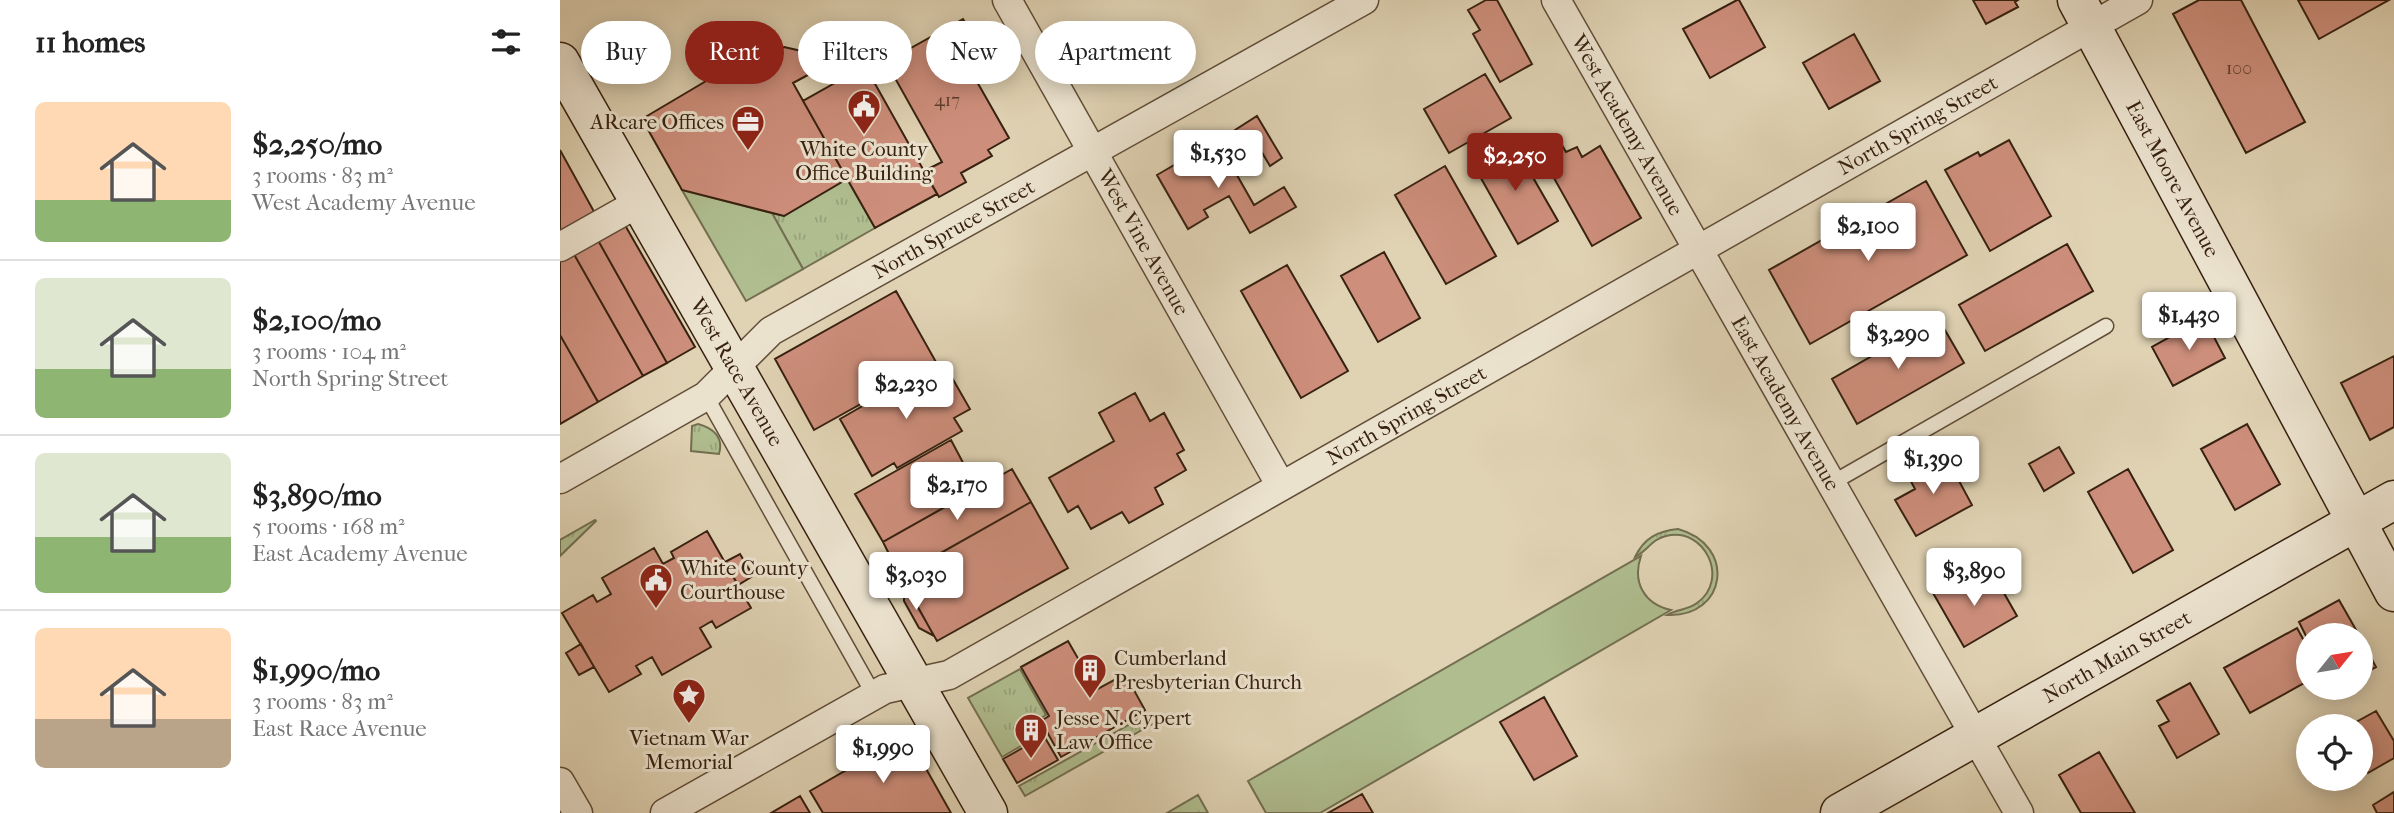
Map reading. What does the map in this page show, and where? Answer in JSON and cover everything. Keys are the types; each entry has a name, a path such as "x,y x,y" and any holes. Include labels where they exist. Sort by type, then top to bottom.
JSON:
{"street":[{"name":"West Vine Avenue","path":"1007,0 1281,486"},
{"name":"North Spruce Street","path":"560,479 706,396 771,331 1364,0"},
{"name":"West Academy Avenue","path":"1556,0 1699,248"},
{"name":"North Spring Street","path":"665,813 885,689 949,674 1699,248 2084,13 2138,0"},
{"name":"East Moore Avenue","path":"2084,13 2394,592"},
{"name":"West Race Avenue","path":"560,62 988,813"},
{"path":"560,247 640,202"},
{"name":"East Academy Avenue","path":"1699,248 2019,813"},
{"name":"North Main Street","path":"1840,813 2394,500"},
{"path":"560,782 578,813"}],"lane":[{"path":"1832,483 2106,326"},
{"path":"706,396 874,695"}],"green space":[{"path":"847,179 875,228 803,269 772,213 784,216"},
{"path":"682,190 772,213 803,269 746,301"},
{"path":"698,424 708,428 719,438 719,454 691,451 692,426"},
{"path":"596,521 560,556 560,540"},
{"path":"1678,529 1697,537 1710,550 1716,564 1717,579 1712,593 1702,605 1687,613 1667,615 1697,603 1707,593 1712,581 1712,569 1702,547 1692,539 1680,535 1661,538 1635,557 1652,537"},
{"path":"1641,556 1639,583 1654,603 1671,610 1320,813 1266,813 1248,781"},
{"path":"1020,669 1046,715 1038,720 1045,732 1002,757 968,698"},
{"path":"1150,713 1156,722 1025,796 1019,786"},
{"path":"1198,795 1208,813 1167,813"}],"building":[{"path":"1486,0 1497,0 1532,64 1500,82 1473,34 1480,30 1468,10"},
{"path":"1737,0 1765,47 1710,78 1683,29"},
{"path":"1973,0 2018,0 2015,2 2018,7 1986,24"},
{"path":"2199,0 2241,0 2305,122 2246,153 2173,14"},
{"path":"2298,0 2389,0 2319,39"},
{"path":"1854,34 1880,81 1829,109 1803,63"},
{"path":"926,40 926,84 978,84 1009,138 988,150 992,156 961,173 966,182 939,197 924,171 942,162 898,84 912,84 912,47"},
{"path":"784,47 798,50 798,80 793,83 847,179 784,216 682,190 642,119 701,84 784,84"},
{"path":"1485,74 1511,118 1449,153 1424,109"},
{"name":"White County Office Building","path":"833,84 875,84 937,194 875,228 803,101"},
{"path":"1257,116 1282,158 1270,166 1254,139 1244,145 1235,130"},
{"path":"1556,135 1566,152 1577,147 1582,157 1600,146 1641,218 1592,246 1536,146"},
{"path":"1217,140 1254,205 1284,187 1296,207 1250,233 1229,196 1204,210 1208,217 1188,229 1157,175"},
{"path":"2009,140 2051,216 1990,251 1945,170 1978,152 1980,156"},
{"path":"1512,141 1558,221 1518,244 1473,164"},
{"path":"560,150 597,217 560,238"},
{"path":"1445,166 1496,256 1446,284 1395,195"},
{"path":"1926,181 1967,255 1810,344 1769,270"},
{"path":"622,220 695,347 667,363 595,235"},
{"path":"595,235 667,363 643,376 571,249"},
{"path":"2067,244 2093,291 1985,351 1959,305"},
{"path":"571,249 643,376 598,402 560,335 560,254"},
{"path":"1384,252 1420,318 1378,342 1341,276"},
{"path":"1287,265 1348,371 1301,398 1241,291"},
{"path":"896,291 936,362 814,430 775,359"},
{"path":"1938,318 1964,363 1857,424 1832,379"},
{"path":"2204,318 2225,358 2173,386 2152,347"},
{"path":"560,335 598,402 560,424"},
{"path":"2394,356 2394,427 2370,440 2341,383"},
{"path":"927,369 932,379 947,369 970,409 954,418 962,431 897,468 894,463 872,476 840,419"},
{"path":"1135,393 1150,421 1164,413 1184,450 1177,454 1186,470 1155,488 1163,504 1129,523 1122,512 1091,529 1078,506 1068,512 1049,478 1114,441 1099,413"},
{"path":"2247,424 2280,484 2235,510 2201,449"},
{"path":"951,440 977,489 883,542 855,494"},
{"path":"2059,447 2074,473 2044,491 2029,464"},
{"path":"1944,453 1972,505 1916,536 1895,500 1915,489 1907,474"},
{"path":"1012,469 1031,502 900,576 883,542"},
{"path":"2128,469 2173,550 2133,573 2088,492"},
{"path":"1031,502 1068,568 937,641 900,576"},
{"name":"White County Courthouse","path":"707,531 751,608 716,628 712,621 700,628 711,647 662,675 652,657 636,666 641,674 609,692 562,613 593,595 597,602 611,594 602,578 654,548 663,564 674,558 671,552"},
{"path":"740,554 753,576 738,585 725,562"},
{"path":"1969,573 1978,589 1996,579 2017,616 1964,647 1933,593"},
{"path":"904,584 934,636 919,628 904,601"},
{"path":"2339,600 2352,623 2300,623"},
{"path":"2296,629 2296,688 2250,713 2224,668"},
{"name":"Cumberland Presbyterian Church","path":"1068,641 1096,690 1125,674 1145,710 1061,757 1041,721 1049,716 1021,667"},
{"path":"581,644 594,667 579,675 566,653"},
{"path":"2190,683 2219,734 2177,758 2159,726 2169,721 2157,701"},
{"path":"1544,697 1577,756 1534,780 1500,722"},
{"path":"2376,711 2394,741 2394,758 2373,770 2373,714 2371,714"},
{"path":"907,735 951,813 823,813 810,791"},
{"name":"Jesse N. Cypert Law Office","path":"1044,736 1058,760 1017,783 1003,759"},
{"path":"2099,752 2135,813 2081,813 2059,775"},
{"path":"2394,792 2394,813 2377,813 2373,805"},
{"path":"1362,794 1373,813 1328,813"},
{"path":"800,796 810,813 771,813"}],"place":[{"name":"White County Office Building","path":"864,136"},
{"name":"ARcare Offices","path":"748,152"},
{"name":"White County Courthouse","path":"656,610"},
{"name":"Cumberland Presbyterian Church","path":"1090,700"},
{"name":"Vietnam War Memorial","path":"689,725"},
{"name":"Jesse N. Cypert Law Office","path":"1031,760"}]}
